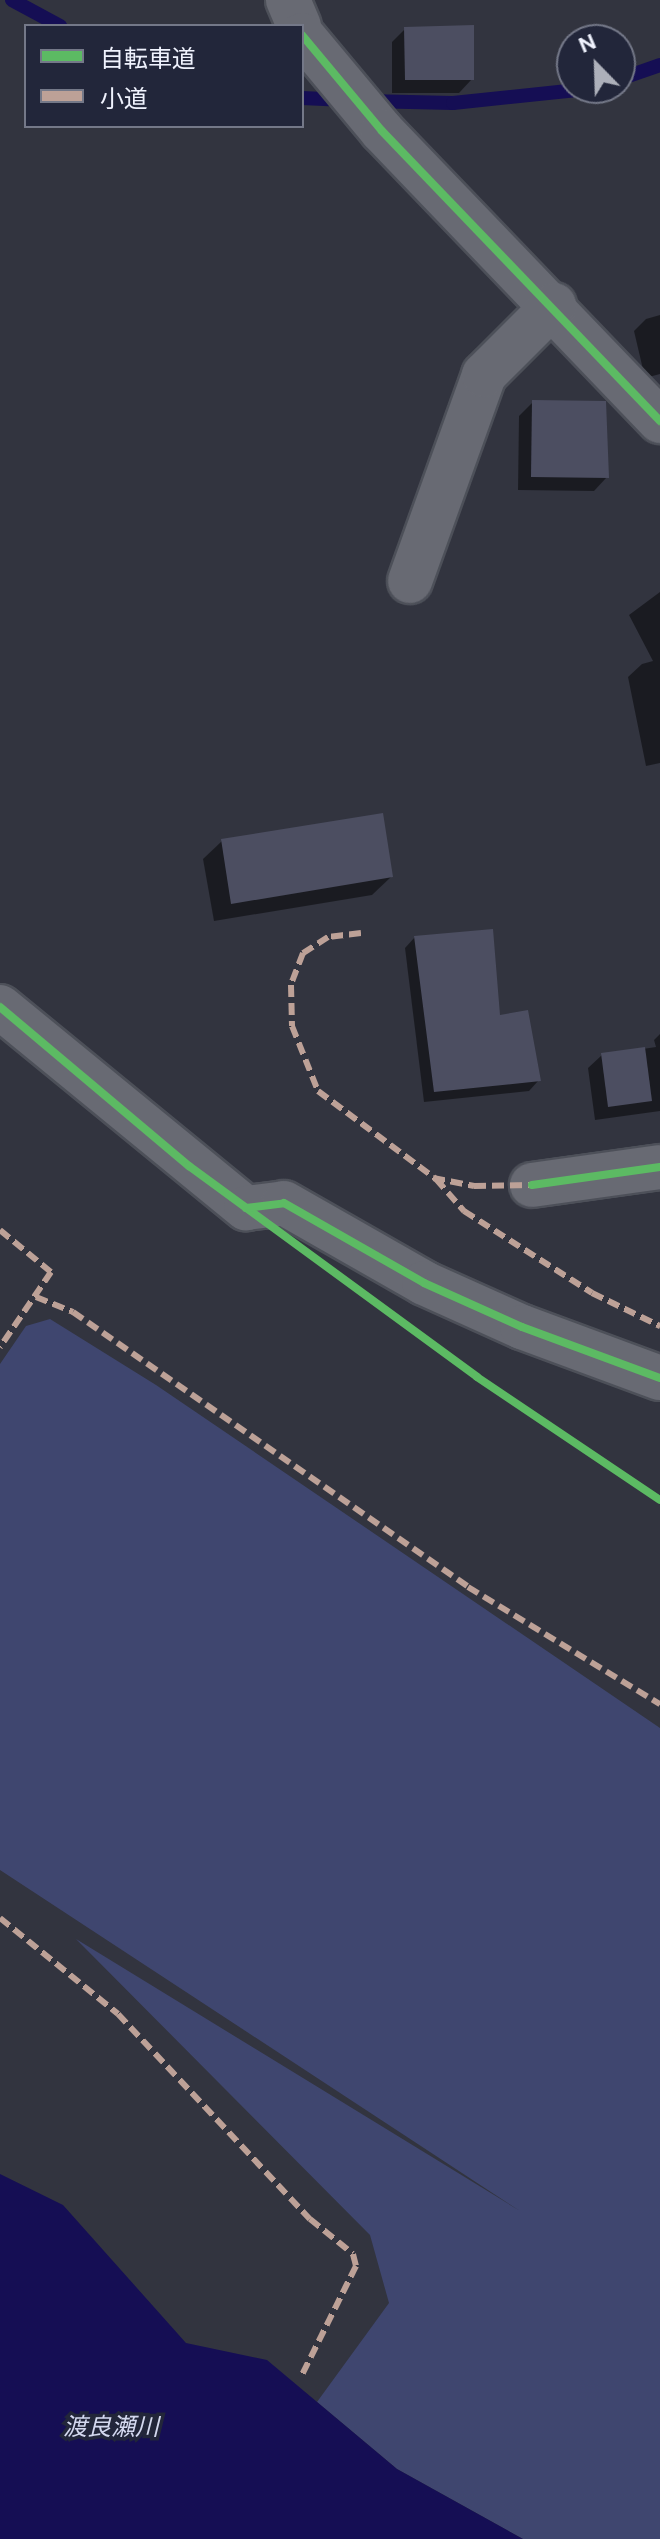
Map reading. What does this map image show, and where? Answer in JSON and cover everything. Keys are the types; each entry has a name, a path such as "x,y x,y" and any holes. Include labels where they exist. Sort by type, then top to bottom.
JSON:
{"street":[{"path":"288,0 298,24"},
{"path":"304,37 382,131 554,305 660,421"},
{"path":"410,581 484,375 554,305"},
{"path":"0,1007 246,1208 284,1203 424,1283 522,1327 660,1378"},
{"path":"532,1185 660,1167"}],"shaded area":[{"path":"50,1319 156,1385 660,1728 660,2539 523,2539 397,2469 317,2402 389,2303 370,2235 76,1939 520,2211 0,1870 0,1364 26,1326"}],"water":[{"name":"渡良瀬川","path":"0,2174 63,2205 186,2343 267,2360 397,2469 523,2539 0,2539"}],"building":[{"path":"474,25 474,80 405,80 404,27"},
{"path":"532,400 606,401 609,478 531,477"},
{"path":"383,813 393,877 231,904 221,839"},
{"path":"493,929 500,1015 528,1010 541,1081 434,1092 414,936"},
{"path":"645,1047 652,1101 608,1107 601,1053"}],"waterway":[{"path":"12,0 56,24"},
{"path":"636,73 660,65"},
{"path":"366,101 453,103 556,92"},
{"path":"304,98 346,100"}],"marked path":[{"path":"361,933 328,937 303,953 291,985 292,1026 318,1091 436,1179 464,1211 592,1293 660,1326"},
{"path":"433,1178 474,1186 532,1185"},
{"path":"0,1230 51,1272 0,1347"},
{"path":"36,1297 73,1312 468,1587 660,1704"},
{"path":"0,1918 118,2014 310,2219 353,2254 356,2266 302,2375"}],"cycle path":[{"path":"304,37 382,131 660,421"},
{"path":"0,1007 189,1166 477,1377 660,1500"},
{"path":"532,1185 660,1167"},
{"path":"246,1208 284,1203 424,1283 522,1327 660,1378"}]}
